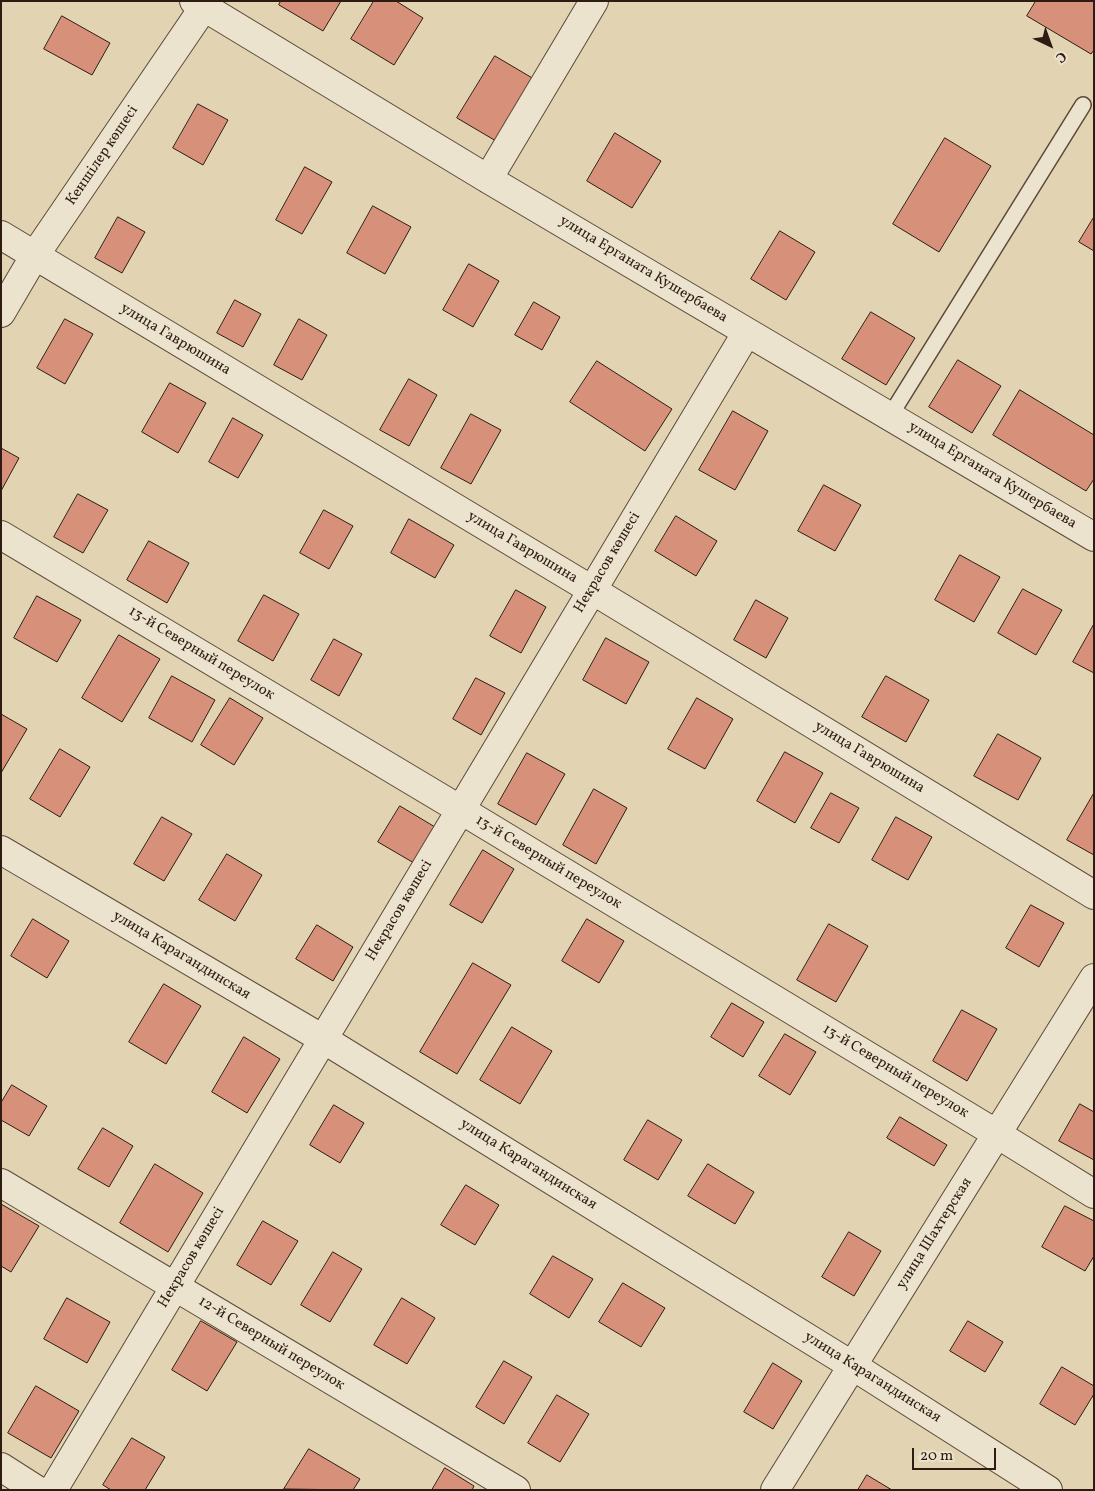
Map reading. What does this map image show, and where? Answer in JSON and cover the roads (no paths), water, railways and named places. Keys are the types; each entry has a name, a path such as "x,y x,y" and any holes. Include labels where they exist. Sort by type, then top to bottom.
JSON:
{"street":[{"path":"488,178 594,1"},
{"name":"улица Ерганата Кушербаева","path":"202,3 488,178 1094,537"},
{"name":"Кеншілер көшесі","path":"1,313 35,255 202,3"},
{"name":"улица Гаврюшина","path":"1,235 592,590 1094,895"},
{"name":"Некрасов көшесі","path":"53,1490 747,332"},
{"name":"13-й Северный переулок","path":"1,534 461,810 1094,1194"},
{"name":"улица Карагандинская","path":"1,850 323,1039 853,1366 1048,1490"},
{"name":"улица Шахтерская","path":"775,1490 1094,978"},
{"name":"12-й Северный переулок","path":"1,1183 516,1490"},
{"path":"1,1467 37,1490"}],"lane":[{"path":"890,416 1083,106"}]}
